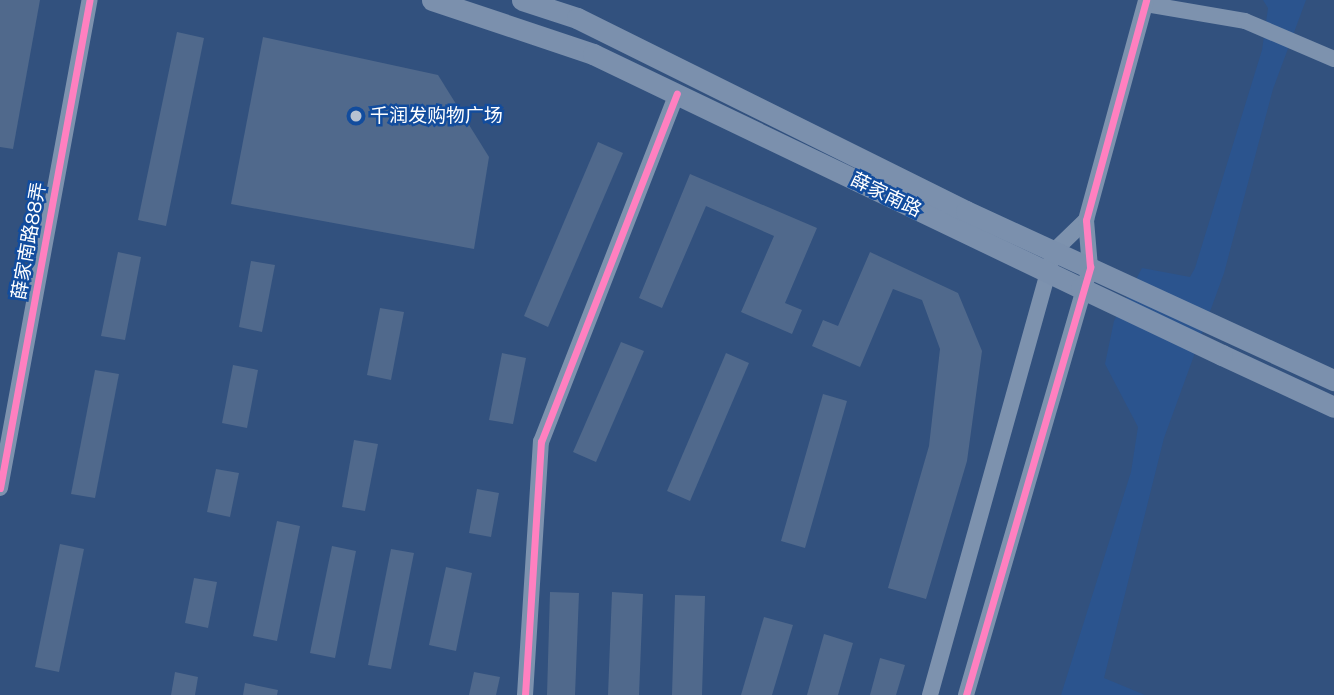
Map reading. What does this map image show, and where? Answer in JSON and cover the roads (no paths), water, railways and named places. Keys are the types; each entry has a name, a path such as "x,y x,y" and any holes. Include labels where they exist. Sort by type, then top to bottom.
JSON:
{"main road":[{"name":"薛家南路","path":"432,0 593,54 1334,407"},
{"name":"薛家南路","path":"522,0 577,18 1054,251 1334,380"}],"street":[{"name":"薛家南路88弄","path":"0,488 90,0"},
{"path":"966,695 1090,267 1086,219 1146,2 1245,21 1334,59"},
{"path":"525,695 541,442 677,94"},
{"path":"930,695 1054,251 1086,219"}],"water":[{"path":"1263,0 1306,0 1273,89 1224,273 1164,438 1104,678 1145,695 1061,695 1131,472 1138,427 1105,364 1114,321 1142,268 1190,277 1195,268 1262,50 1268,8"}],"place":[{"name":"千润发购物广场","path":"356,116"}]}
